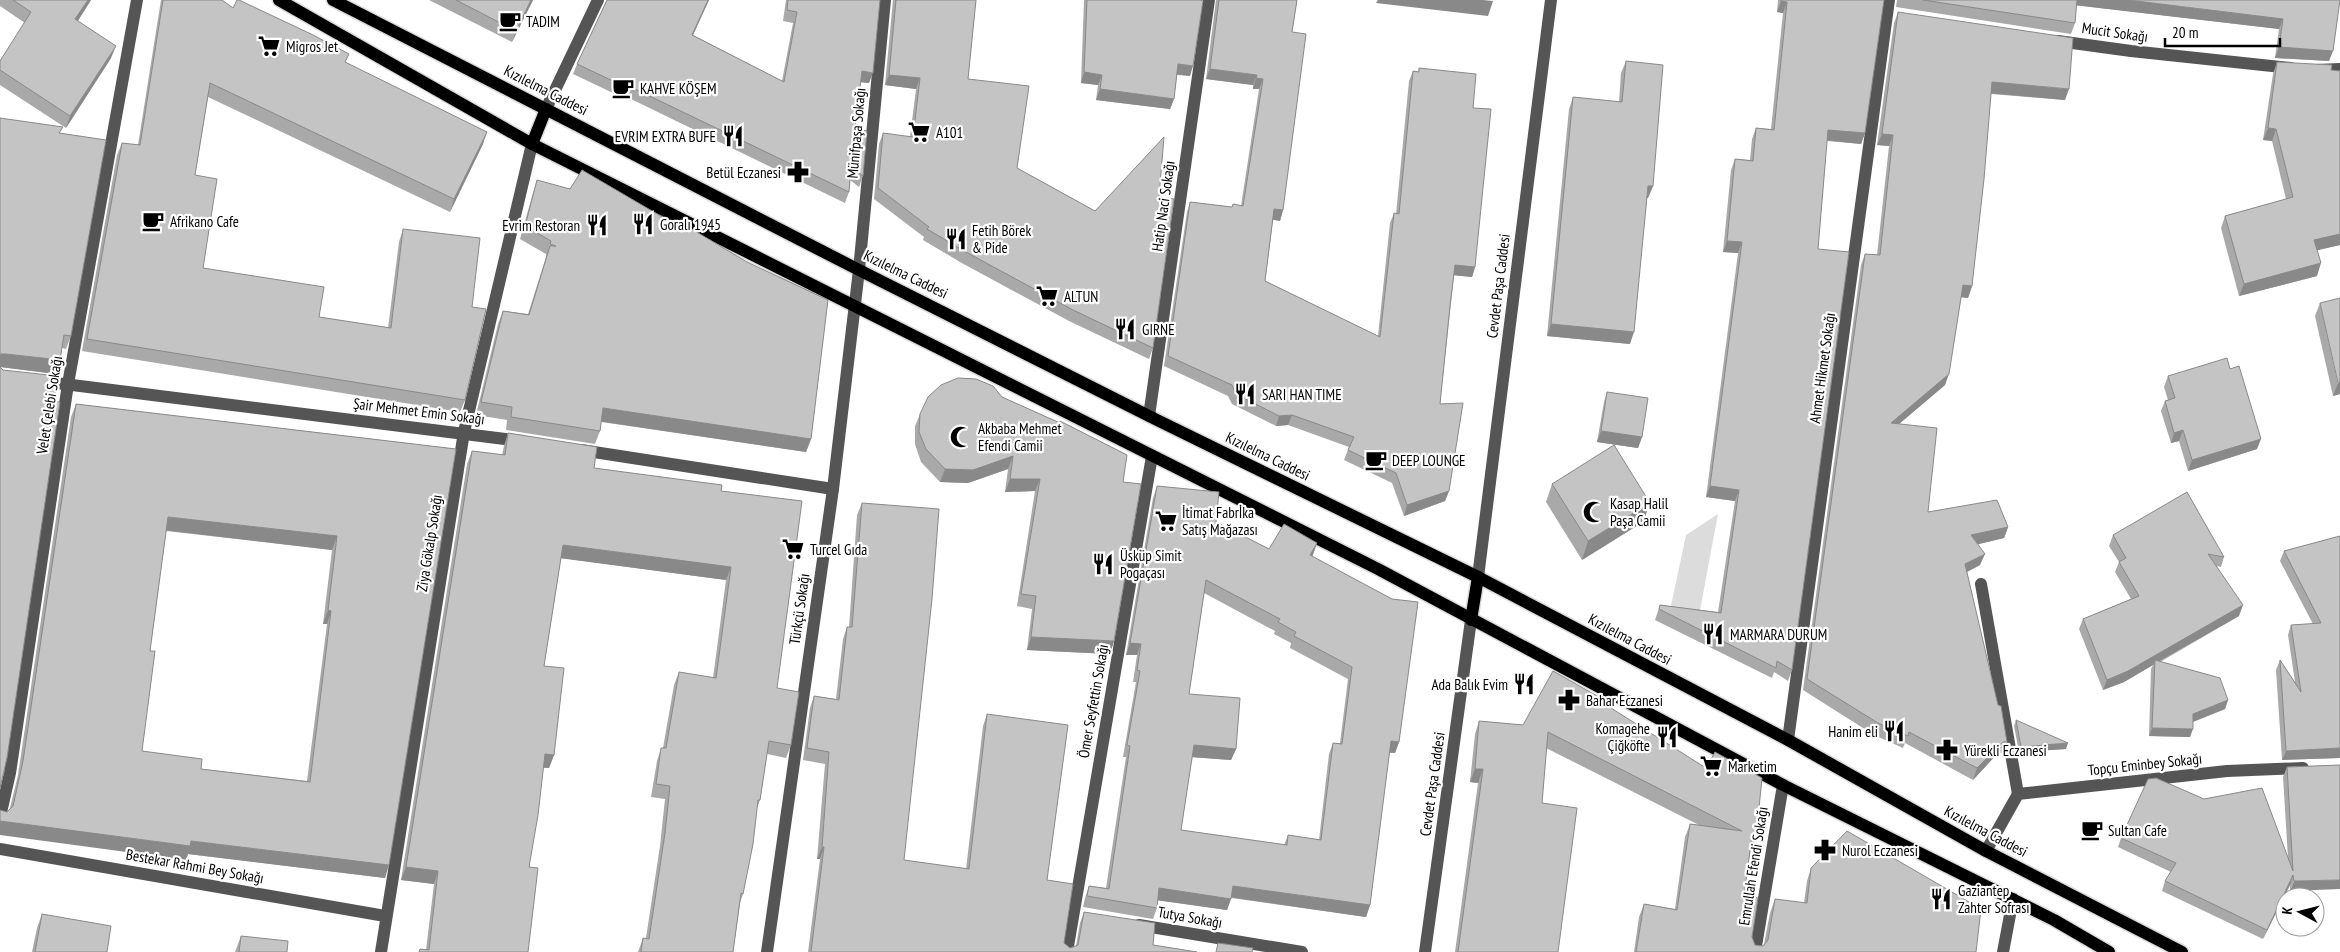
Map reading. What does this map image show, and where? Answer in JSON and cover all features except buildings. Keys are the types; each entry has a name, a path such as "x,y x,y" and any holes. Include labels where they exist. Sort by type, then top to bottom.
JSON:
{"main road":[{"path":"279,0 532,144 1378,570 1783,785 2054,920 2109,952"},
{"name":"Kızılelma Caddesi","path":"334,0 859,270 1150,416 1478,577 1788,740 1986,851 2182,952"},
{"path":"532,144 546,108"},
{"path":"1470,620 1478,577"}],"street":[{"name":"Velet Çelebi Sokağı","path":"0,817 10,773 68,384 137,0"},
{"path":"546,108 598,0"},
{"name":"Münifpaşa Sokağı","path":"859,270 884,0"},
{"name":"Cevdet Paşa Caddesi","path":"1478,577 1551,0"},
{"name":"Ahmet Hikmet Sokağı","path":"1788,740 1892,15 1889,0"},
{"name":"Hatip Naci Sokağı","path":"1150,416 1206,2"},
{"name":"Mucit Sokağı","path":"2043,39 2244,64 2315,70 2340,69"},
{"name":"Ziya Gökalp Sokağı","path":"381,952 385,916 464,432 532,144"},
{"name":"Türkçü Sokağı","path":"767,952 833,489 853,307 859,270"},
{"name":"Şair Mehmet Emin Sokağı","path":"29,379 464,432 532,443"},
{"path":"571,449 833,489"},
{"name":"Ömer Seyfettin Sokağı","path":"1067,952 1078,914 1152,456"},
{"path":"1982,584 2018,794 1986,851"},
{"name":"Cevdet Paşa Caddesi","path":"1425,952 1470,620"},
{"name":"Topçu Eminbey Sokağı","path":"2018,794 2228,771 2312,767"},
{"name":"Emrullah Efendi Sokağı","path":"1755,952 1783,785"},
{"name":"Bestekar Rahmi Bey Sokağı","path":"0,849 385,916"},
{"path":"2003,952 2013,899"},
{"name":"Tutya Sokağı","path":"1130,923 1302,952"}],"shaded area":[{"path":"1718,514 1698,621 1669,615 1686,535"}],"place":[{"name":"TADIM","path":"510,21"},
{"name":"Migros Jet","path":"269,46"},
{"name":"KAHVE KÖŞEM","path":"623,88"},
{"name":"A101","path":"919,132"},
{"name":"EVRIM EXTRA BUFE","path":"733,136"},
{"name":"Betül Eczanesi","path":"798,172"},
{"name":"Afrikano Cafe","path":"153,221"},
{"name":"Goralı 1945","path":"643,224"},
{"name":"Evrim Restoran","path":"597,225"},
{"name":"Fetih Börek & Pide","path":"956,239"},
{"name":"ALTUN","path":"1047,296"},
{"name":"GIRNE","path":"1125,329"},
{"name":"SARI HAN TIME","path":"1245,394"},
{"name":"Akbaba Mehmet Efendi Camii","path":"961,437"},
{"name":"DEEP LOUNGE","path":"1376,460"},
{"name":"Kasap Halil Paşa Camii","path":"1594,512"},
{"name":"İtimat Fabrİka Satış Mağazası","path":"1166,521"},
{"name":"Turcel Gıda","path":"793,549"},
{"name":"Üsküp Simit Pogaçası","path":"1103,564"},
{"name":"MARMARA DURUM","path":"1713,634"},
{"name":"Ada Balık Evim","path":"1524,684"},
{"name":"Bahar Eczanesi","path":"1569,700"},
{"name":"Hanim eli","path":"1894,731"},
{"name":"Komagehe Çiğköfte","path":"1667,737"},
{"name":"Yürekli Eczanesi","path":"1947,750"},
{"name":"Marketim","path":"1711,766"},
{"name":"Sultan Cafe","path":"2092,830"},
{"name":"Nurol Eczanesi","path":"1825,850"},
{"name":"Gaziantep Zahter Sofrası","path":"1941,899"}]}
